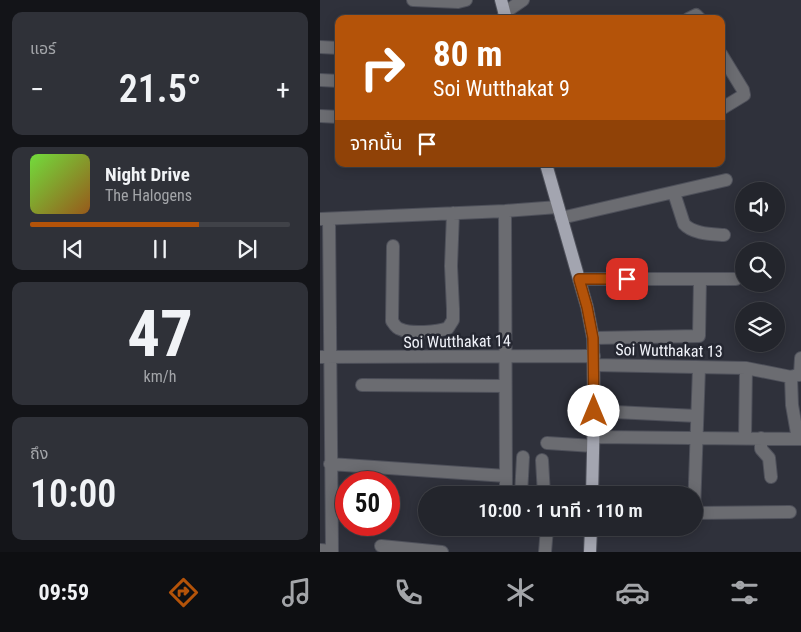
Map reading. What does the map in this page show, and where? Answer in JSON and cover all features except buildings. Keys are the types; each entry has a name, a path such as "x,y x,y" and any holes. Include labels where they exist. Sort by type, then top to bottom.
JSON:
{"main road":[{"path":"501,0 505,15"},
{"path":"547,167 587,307 593,338 592,486"},
{"path":"590,552 591,536"}],"street":[{"path":"414,0 458,2 466,0"},
{"path":"506,15 523,0"},
{"path":"320,47 335,48"},
{"path":"725,61 743,90 744,95 725,107"},
{"path":"320,80 335,81"},
{"path":"320,116 335,117"},
{"path":"320,550 332,551 326,516 325,492 327,459 324,219 505,211 560,213 674,193 726,180"},
{"path":"674,193 686,227 701,232 724,235"},
{"path":"505,211 506,486"},
{"path":"393,246 392,321 397,328 408,332 442,331 448,328 453,320 451,266 453,214"},
{"path":"579,279 735,279"},
{"path":"593,338 699,336 700,279"},
{"name":"Soi Wutthakat 14","path":"326,358 505,356 594,360"},
{"path":"547,443 696,437 799,439 792,405 801,358"},
{"name":"Soi Wutthakat 13","path":"594,360 699,368 746,368 797,375"},
{"path":"695,486 699,368"},
{"path":"746,368 746,438"},
{"path":"362,385 505,386"},
{"path":"594,411 697,416"},
{"path":"761,438 761,449 769,458 771,477"},
{"path":"521,486 523,458"},
{"path":"327,459 506,476"},
{"path":"542,460 543,486"},
{"path":"703,512 790,512"},
{"path":"545,552 546,536"},
{"path":"381,546 442,552"}],"route":[{"path":"594,411 593,338 579,279 627,279"}]}
